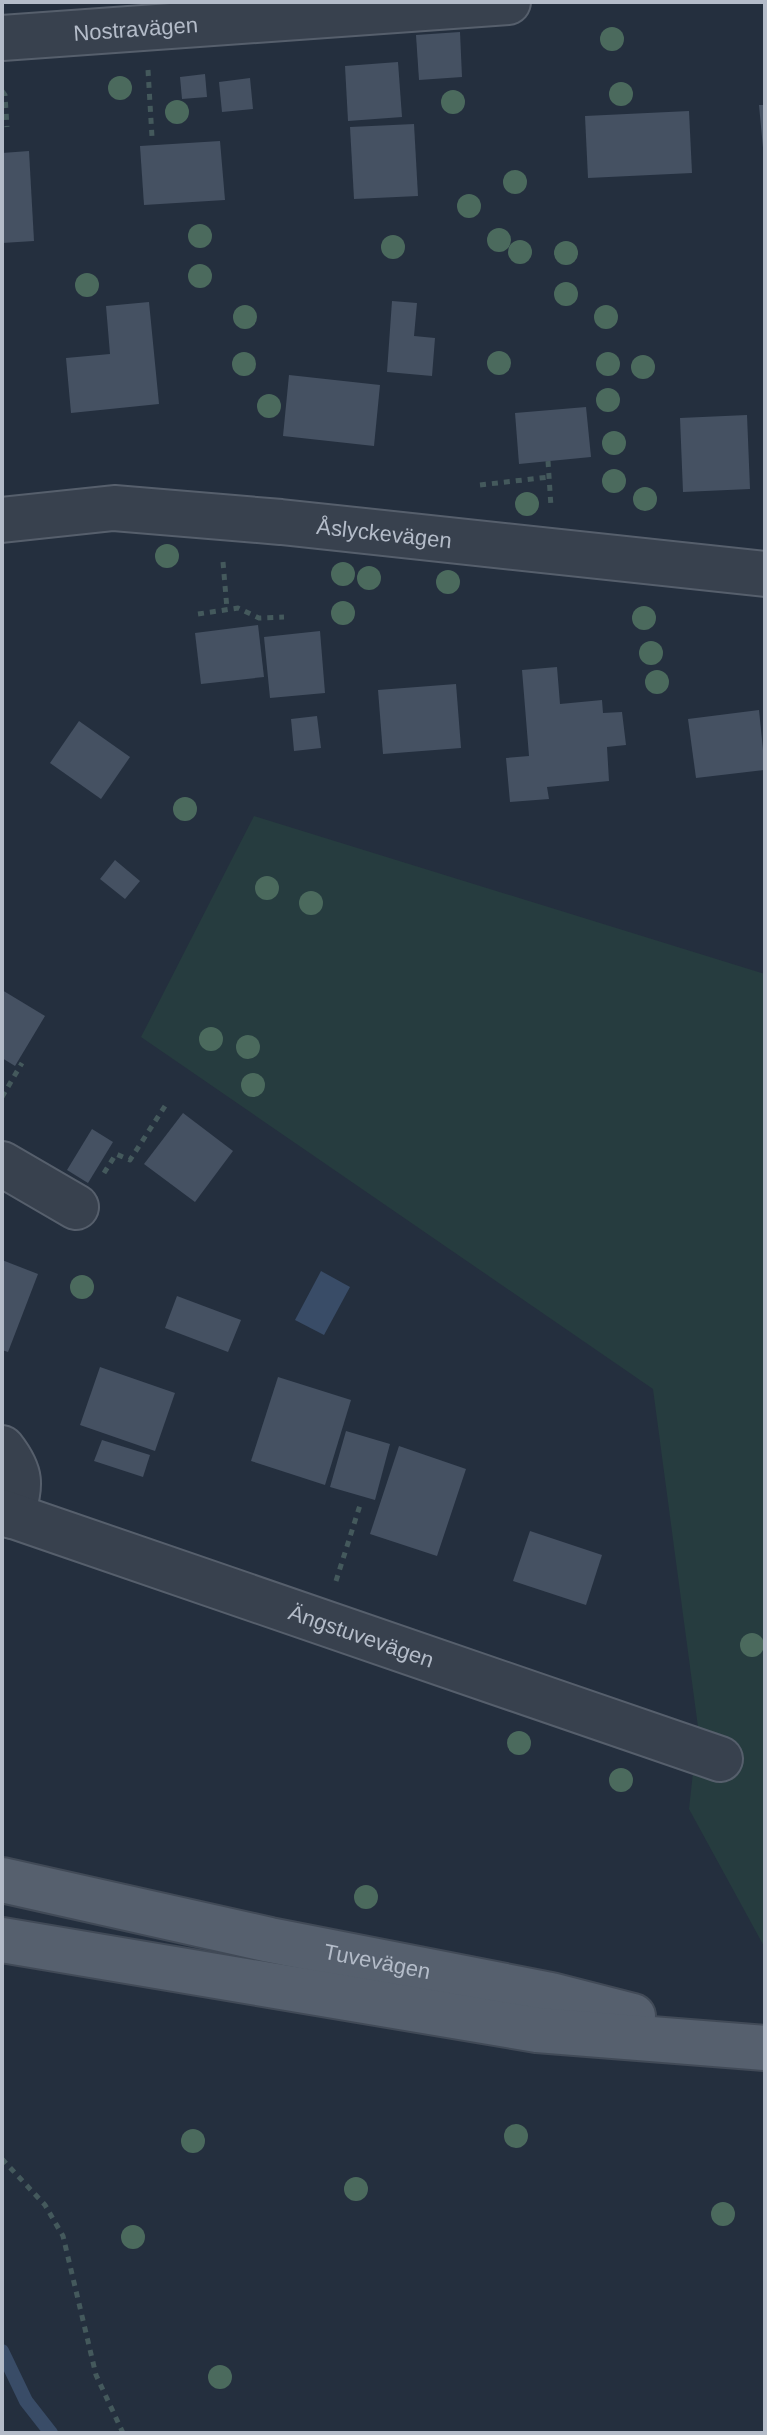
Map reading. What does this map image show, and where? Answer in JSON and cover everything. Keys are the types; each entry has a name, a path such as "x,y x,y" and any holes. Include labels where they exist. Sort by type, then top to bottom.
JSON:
{"main road":[{"name":"Tuvevägen","path":"2,1880 270,1940 551,1995 758,2047"},
{"name":"Tuvevägen","path":"2,1940 537,2030 758,2047"}],"street":[{"name":"Nostravägen","path":"2,38 508,2"},
{"name":"Åslyckevägen","path":"2,520 114,508 295,523 765,574"},
{"path":"2,1164 76,1207"},
{"path":"2,1448 17,1467 20,1486 7,1514"},
{"name":"Ängstuvevägen","path":"7,1514 720,1759"}],"path":[{"path":"146,27 152,137"},
{"path":"2,91 5,95 7,127"},
{"path":"480,485 549,477"},
{"path":"198,614 238,608 259,618 284,617"},
{"path":"2,1097 22,1063"},
{"path":"76,1207 92,1192 116,1154 130,1160 165,1106"},
{"path":"324,1623 361,1502"},
{"path":"2,2159 45,2205 63,2236 96,2375 123,2433"}],"green space":[{"path":"254,816 765,974 765,1948 689,1809 698,1727 653,1389 141,1037"}],"water":[{"path":"321,1271 350,1287 324,1335 295,1320"}],"building":[{"path":"460,32 462,77 419,80 416,35"},
{"path":"398,62 402,117 348,121 345,66"},
{"path":"205,74 207,97 182,99 180,77"},
{"path":"250,78 253,109 222,112 219,82"},
{"path":"759,105 765,105 765,148 763,148"},
{"path":"689,111 692,173 588,178 585,116"},
{"path":"414,124 418,196 354,199 350,127"},
{"path":"220,141 225,200 144,205 140,146"},
{"path":"29,151 34,241 2,243 2,153"},
{"path":"392,301 417,303 414,336 435,338 432,376 387,372"},
{"path":"149,302 159,404 71,413 66,358 110,354 106,306"},
{"path":"289,375 380,385 374,446 283,436"},
{"path":"586,407 591,457 519,464 515,413"},
{"path":"747,415 750,489 683,492 680,418"},
{"path":"258,625 264,677 201,684 195,633"},
{"path":"320,631 325,693 270,698 264,637"},
{"path":"557,667 560,704 602,700 603,713 622,712 626,745 607,747 609,781 547,787 549,799 510,802 506,758 529,756 522,670"},
{"path":"456,684 461,748 383,754 378,690"},
{"path":"759,710 765,770 696,778 688,719"},
{"path":"317,716 321,748 294,751 291,719"},
{"path":"79,721 130,757 101,799 50,763"},
{"path":"115,860 140,881 125,899 100,879"},
{"path":"2,990 45,1016 15,1066 2,1058"},
{"path":"183,1113 233,1151 195,1202 144,1164"},
{"path":"92,1129 113,1142 88,1183 67,1170"},
{"path":"2,1260 38,1274 8,1352 2,1350"},
{"path":"177,1296 241,1320 228,1352 165,1328"},
{"path":"100,1367 175,1393 155,1451 80,1425"},
{"path":"278,1377 351,1400 325,1485 251,1461"},
{"path":"346,1431 390,1444 375,1500 330,1487"},
{"path":"102,1440 150,1455 143,1477 94,1461"},
{"path":"399,1446 466,1469 437,1556 370,1534"},
{"path":"530,1531 602,1555 586,1605 513,1581"}],"waterway":[{"path":"2,2351 26,2401 51,2433"}]}
